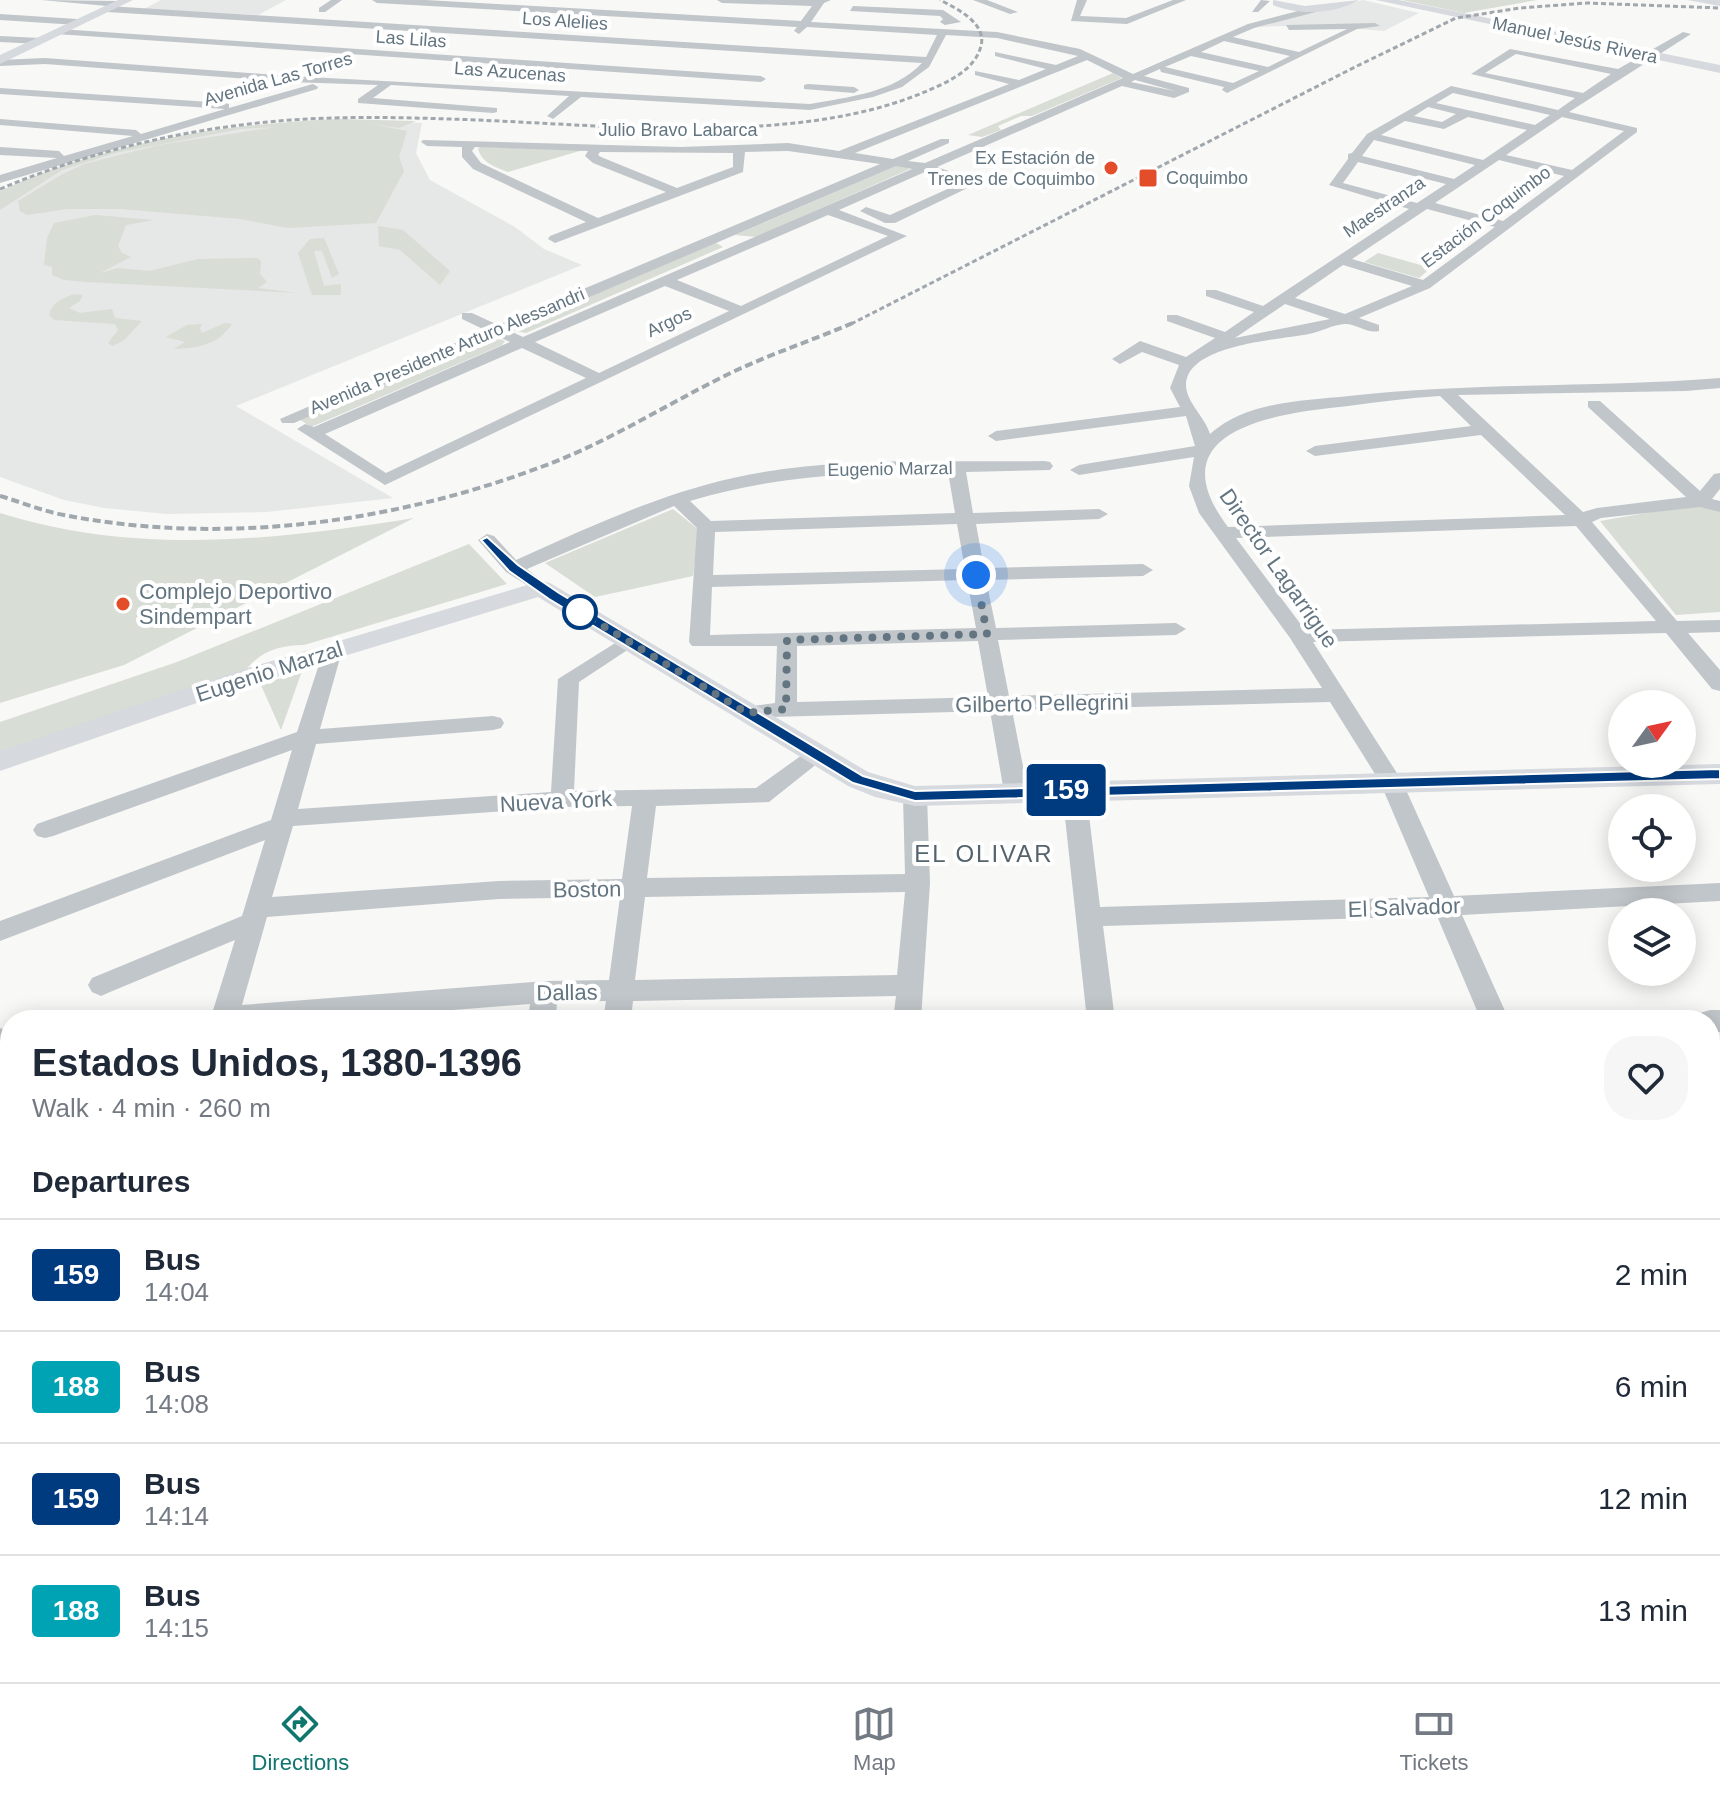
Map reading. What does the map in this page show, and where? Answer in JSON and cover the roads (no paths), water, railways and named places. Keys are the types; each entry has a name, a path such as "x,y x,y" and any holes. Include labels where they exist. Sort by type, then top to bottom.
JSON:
{"main road":[{"name":"Avenida Presidente Arturo Alessandri","path":"1270,4 1292,9 1317,9 1353,0"},
{"name":"Manuel Jesús Rivera","path":"1380,0 1720,69"},
{"path":"1693,0 1719,1"},
{"path":"1,61 117,4"},
{"path":"541,588 817,755 871,785 915,796 1720,774"},
{"name":"Eugenio Marzal","path":"0,761 332,651 541,588"}],"street":[{"name":"Los Alelies","path":"46,0 500,33 708,33 782,51 928,60"},
{"path":"322,10 337,0"},
{"path":"377,0 574,11 708,33 806,22 997,35 1076,51 1128,80"},
{"name":"Avenida Las Torres","path":"0,179 422,56 481,32 592,0"},
{"path":"463,44 612,0"},
{"path":"722,0 806,5 821,3 917,14 943,13 949,19"},
{"path":"978,0 1012,15 1018,0"},
{"path":"1082,0 1074,19 1116,22 1134,19 1181,0"},
{"path":"399,10 412,1"},
{"path":"740,104 821,3"},
{"path":"1098,76 1270,4"},
{"name":"Avenida Presidente Arturo Alessandri","path":"1251,26 1270,4"},
{"name":"Avenida Presidente Arturo Alessandri","path":"986,142 959,135 288,419 314,433 664,280 986,142 1251,26 1317,9"},
{"path":"0,17 80,22"},
{"path":"361,33 387,17"},
{"path":"1171,72 1265,29 1313,25 1375,26"},
{"path":"1251,26 1326,43"},
{"path":"1155,68 1230,88 1359,27"},
{"name":"Las Azucenas","path":"1,61 389,82 692,106 740,104 810,107 877,91 913,76 928,60 943,31"},
{"name":"Las Lilas","path":"59,32 761,79"},
{"path":"687,55 708,33"},
{"name":"Maestranza","path":"1188,363 1647,55 1686,34"},
{"path":"793,37 809,38"},
{"path":"1223,38 1300,55"},
{"path":"0,39 40,41"},
{"path":"322,59 348,42"},
{"path":"920,44 936,45"},
{"name":"Avenida Las Torres","path":"0,172 431,47"},
{"path":"1168,47 1269,70"},
{"path":"1585,97 1476,74 1514,51 1620,73"},
{"path":"814,68 825,53"},
{"path":"999,54 1056,68"},
{"path":"840,155 1085,57"},
{"path":"1500,60 1540,68 1552,59"},
{"path":"636,101 679,64"},
{"path":"255,99 308,67"},
{"path":"979,73 1019,83"},
{"path":"885,74 913,76"},
{"path":"389,82 362,101 492,112 517,91"},
{"path":"808,87 877,91"},
{"path":"1504,225 1335,185 1352,157 1371,136 1451,89 1560,114"},
{"path":"0,91 227,107"},
{"path":"553,116 577,95"},
{"path":"1427,104 1536,129"},
{"path":"746,118 757,105"},
{"path":"790,107 803,142 797,149"},
{"path":"1405,117 1444,126 1466,113"},
{"name":"Estación Coquimbo","path":"1211,347 1281,336 1345,319 1425,285 1633,130 1560,114"},
{"path":"0,122 136,133"},
{"path":"1371,136 1485,164"},
{"name":"Julio Bravo Labarca","path":"427,142 596,148 797,149 926,167 974,182 890,220 842,203"},
{"path":"472,144 466,150 477,166 598,223"},
{"path":"596,148 591,156 597,160 676,192"},
{"path":"555,239 739,169 739,150"},
{"path":"0,151 59,155"},
{"path":"1497,156 1573,174"},
{"path":"1352,157 1457,183"},
{"name":"Argos","path":"314,433 385,480 596,377 900,236 827,210"},
{"path":"722,235 747,244"},
{"path":"1340,260 1425,285"},
{"path":"664,280 741,311"},
{"path":"1211,293 1264,311"},
{"path":"1283,299 1374,328"},
{"path":"467,316 596,377"},
{"path":"1172,318 1225,337"},
{"path":"1120,359 1140,346 1188,363 1177,380 1179,395 1192,415 1204,450"},
{"path":"996,436 1444,391 1679,387 1720,383"},
{"path":"1444,391 1581,520 1720,684"},
{"path":"1594,404 1701,501"},
{"path":"1079,470 1204,450 1228,428 1279,409"},
{"path":"1315,451 1487,429"},
{"name":"Director Lagarrigue","path":"1204,450 1196,470 1197,491 1208,513 1299,636 1391,781 1491,1010"},
{"name":"Eugenio Marzal","path":"513,568 677,499 737,482 791,473 1044,466"},
{"path":"956,468 1016,792"},
{"path":"1701,501 1720,478"},
{"path":"677,499 706,527 1099,514"},
{"path":"1224,533 1581,520 1597,513 1701,501 1720,507"},
{"path":"706,527 699,642 1176,629"},
{"path":"487,540 513,568 541,588"},
{"path":"703,581 1143,570"},
{"path":"1299,636 1720,626"},
{"path":"786,709 787,640"},
{"path":"562,799 569,679 628,641"},
{"path":"226,1010 332,651"},
{"name":"Gilberto Pellegrini","path":"747,713 786,709 1337,695"},
{"path":"45,830 306,737 493,723"},
{"name":"Nueva York","path":"0,931 282,821 562,799 761,796 817,755"},
{"path":"1074,790 1100,1010"},
{"path":"908,1010 918,883 915,796"},
{"path":"619,1010 645,797"},
{"name":"Boston","path":"101,985 254,915 499,890 918,883"},
{"name":"El Salvador","path":"1089,917 1445,906 1720,892"},
{"name":"Dallas","path":"323,1010 545,992 910,985"},
{"path":"543,1010 545,992"}],"railway":[{"path":"0,189 131,145 199,131 268,122 404,118 692,128 816,120 874,109 943,84 960,74 978,54 982,38 975,23 940,0"},
{"path":"855,322 1456,18 1520,8 1587,3 1720,8"},
{"path":"0,496 64,515 124,524 184,528 306,524 366,515 484,486 567,457 737,370 855,322"},
{"path":"851,324 855,322"}],"place":[{"name":"Ex Estación de Trenes de Coquimbo","path":"1111,168"},
{"name":"Coquimbo","path":"1148,178"},
{"name":"Complejo Deportivo Sindempart","path":"123,604"}],"district":[{"name":"EL OLIVAR","path":"984,854"}]}
